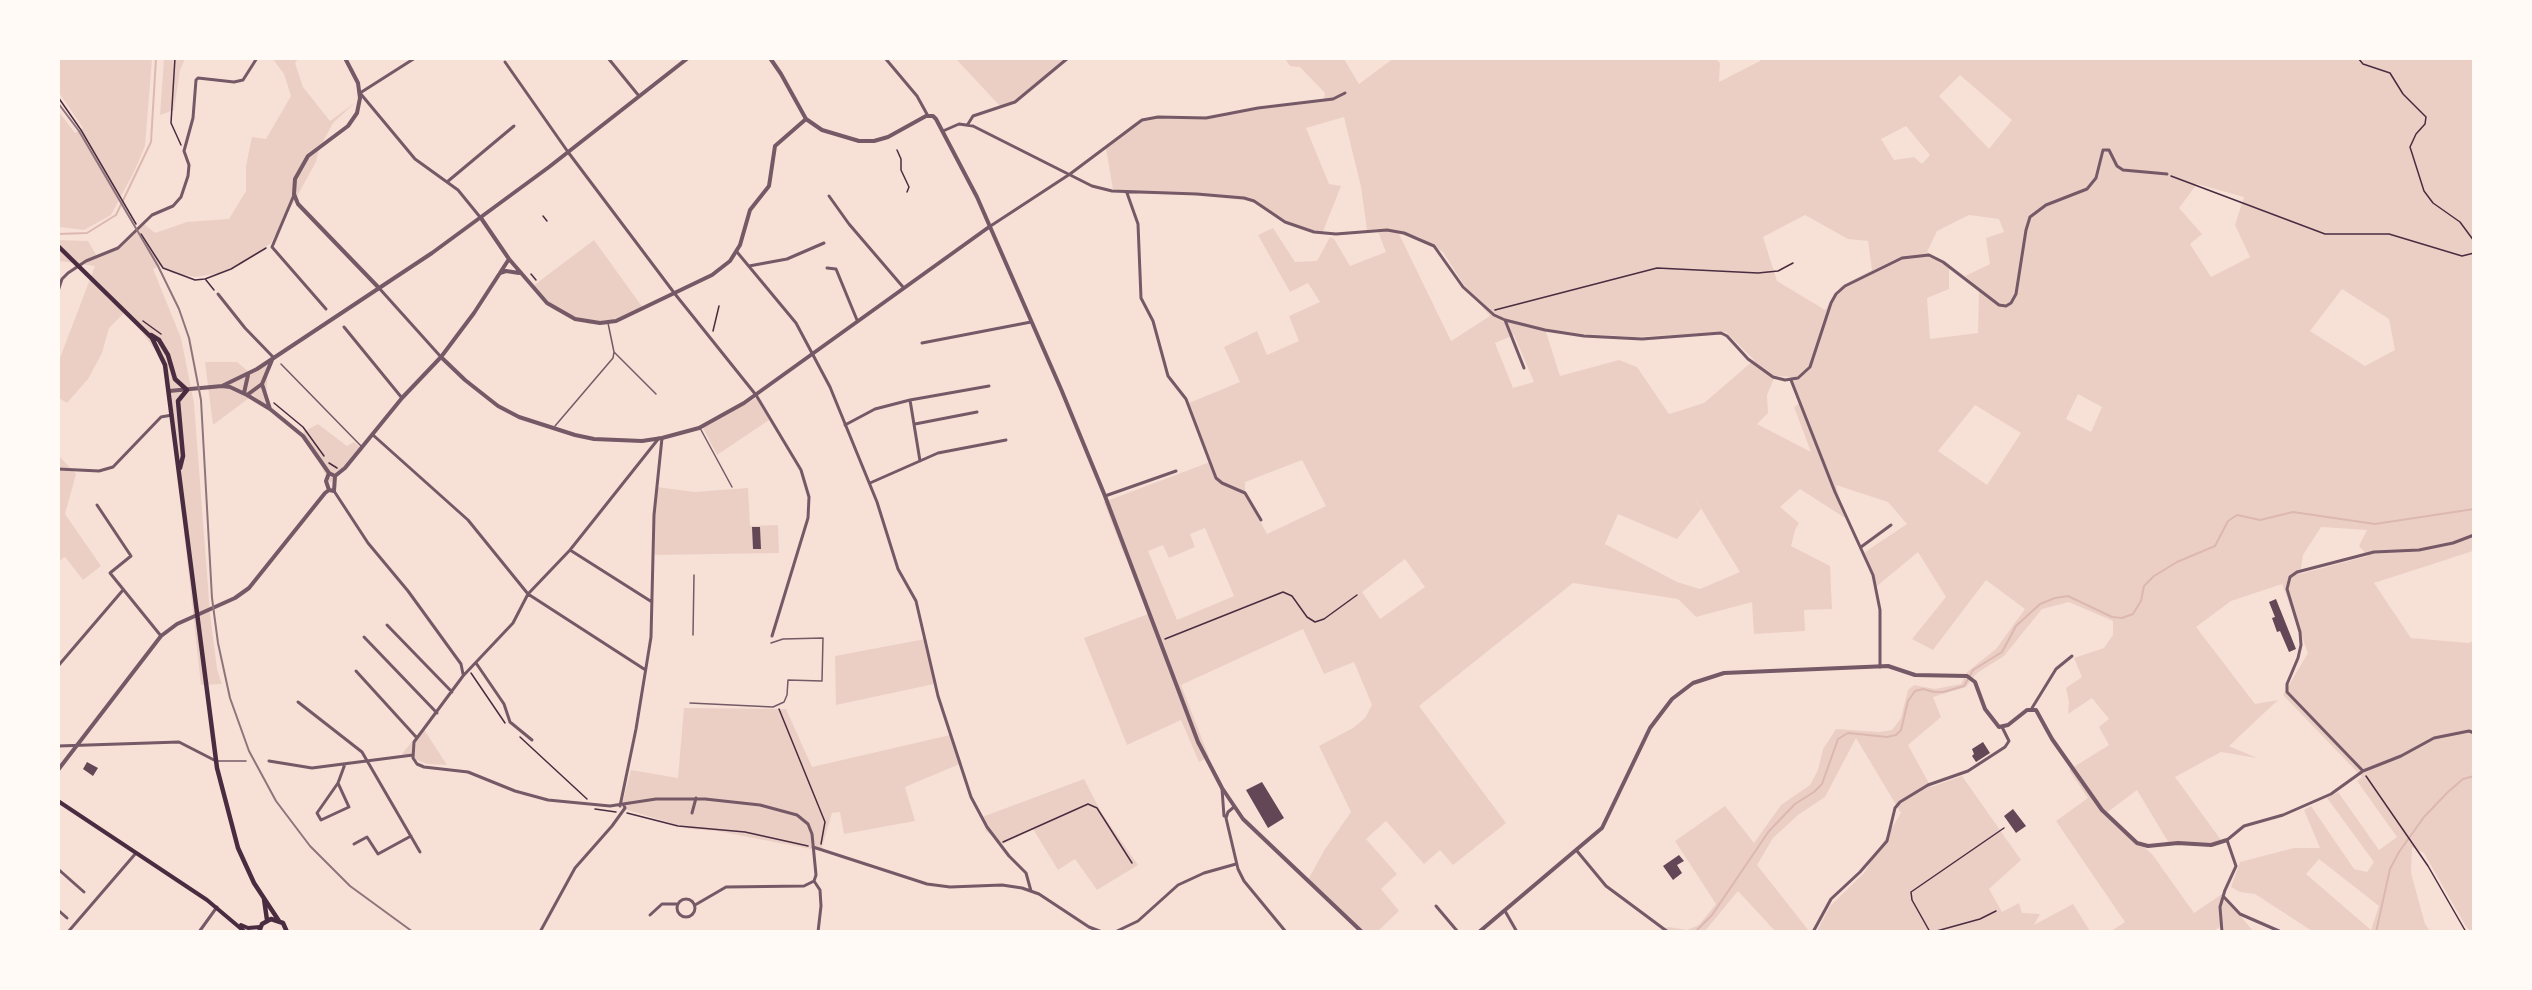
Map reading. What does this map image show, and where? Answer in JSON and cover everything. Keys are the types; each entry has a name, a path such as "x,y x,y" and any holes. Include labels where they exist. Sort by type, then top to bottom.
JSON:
{"main road":[{"path":"58,246 114,302 149,334 159,340 168,356 175,379 190,390 178,401 183,456 179,474"},
{"path":"149,334 163,357 169,391 222,794 238,849 254,883 287,932"},
{"path":"58,801 239,924 259,929 267,920 264,897"},
{"path":"267,920 279,921"},
{"path":"239,924 245,932"}],"street":[{"path":"58,291 62,279 68,273 86,261 118,248 152,215 173,206 181,197 185,191 189,165 184,152 192,118 196,80 198,78 234,82 243,80 256,58"},
{"path":"326,309 274,252 271,245 285,221 294,194 294,185 305,159 318,146 352,121 359,108 360,93 357,79 345,58"},
{"path":"360,93 415,58"},
{"path":"608,58 639,96"},
{"path":"222,386 249,375 481,218 687,58"},
{"path":"770,58 806,119 812,126 822,130 867,142 888,137 928,116 934,117 972,186 1061,388 1105,496 1197,742 1234,807 1285,862 1362,932"},
{"path":"885,58 917,96 928,116"},
{"path":"968,124 973,116 1015,102 1068,58"},
{"path":"505,62 568,152 675,294 756,395 801,470 809,497 808,518 772,636"},
{"path":"360,93 415,159 458,190 481,218 509,259 543,298 566,315 583,321 608,322 625,318 720,270 737,252 750,210 769,186 776,146 806,119"},
{"path":"294,194 298,204 380,288 441,357 498,406 519,417 553,429 594,439 642,441 699,428 756,395 903,287 1070,174 1136,124 1147,119 1206,118 1258,108 1333,99 1345,93"},
{"path":"943,131 959,124 968,124 1092,186 1127,193 1197,194 1244,198 1254,201 1294,226 1325,234 1387,230 1404,233 1438,249 1463,287 1490,311 1505,320 1545,330 1584,336 1642,339 1720,333 1732,341 1744,356 1773,377 1791,380 1802,376 1810,367 1831,303 1836,294 1845,286 1902,258 1929,255 1943,262 1999,304 2006,306 2011,303 2016,294 2030,217 2041,207 2087,189 2096,178 2103,150 2109,150 2117,166 2123,170 2166,174"},
{"path":"447,182 514,126"},
{"path":"1127,193 1138,224 1140,293 1153,321 1168,376 1186,399 1216,478 1245,493 1262,520"},
{"path":"829,196 849,224 903,287"},
{"path":"749,266 787,259 824,243"},
{"path":"737,252 796,323 814,353 870,483 898,568 916,601 938,696 971,796 987,827 1026,873 1031,891"},
{"path":"58,770 161,636 188,618 243,593 255,582 331,490 334,476 345,468 402,398 441,357 474,313 509,259"},
{"path":"827,268 836,269 857,320"},
{"path":"499,274 509,271 522,275"},
{"path":"218,294 273,359"},
{"path":"1505,320 1524,368"},
{"path":"922,343 1031,322"},
{"path":"344,327 402,398"},
{"path":"246,394 262,384 273,359"},
{"path":"246,394 249,375"},
{"path":"1791,380 1835,492 1873,575 1880,610 1880,667"},
{"path":"262,384 270,409"},
{"path":"169,391 222,386 246,394 270,409 303,436 334,476"},
{"path":"845,425 875,409 910,400 989,386"},
{"path":"910,400 920,461"},
{"path":"915,424 977,412"},
{"path":"58,469 99,471 113,467 161,417 172,416"},
{"path":"373,435 468,520 528,594 645,670"},
{"path":"660,438 570,549 528,594 513,623 463,676 417,738 412,755 417,764 424,767 468,772 515,791 548,800 595,805 622,805 656,799 696,798 760,805 797,815 810,828 816,875 814,881 804,886 726,886 695,905"},
{"path":"540,932 575,868 622,813 651,637 655,490 660,438"},
{"path":"870,483 938,453 1006,440"},
{"path":"1105,496 1176,471"},
{"path":"329,472 326,481 331,490 368,543 408,591 461,664 463,676"},
{"path":"97,505 130,556 110,573 161,636"},
{"path":"1861,547 1891,525"},
{"path":"2363,771 2287,692 2287,684 2301,645 2300,632 2287,589 2288,580 2297,572 2374,552 2419,550 2453,543 2474,535"},
{"path":"570,549 652,602"},
{"path":"58,666 123,590"},
{"path":"387,625 452,692"},
{"path":"364,637 437,713"},
{"path":"1479,932 1606,824 1657,717 1672,699 1688,686 1714,675 1733,672 1894,667 1915,675 1964,676 1973,679 1985,709 1996,725 2002,727 2032,708 2056,669 2072,656"},
{"path":"476,663 504,704 510,722 532,740"},
{"path":"356,670 417,738"},
{"path":"298,702 362,752 370,762 420,852"},
{"path":"2032,708 2036,710 2052,740 2102,810 2137,843 2148,846 2178,843 2211,845 2227,840 2244,826 2283,814 2331,794 2363,771 2401,756 2433,738 2474,732"},
{"path":"1813,932 1831,898 1860,873 1887,841 1895,808 1900,802 1928,785 1968,771 2005,747 2008,741 2002,727"},
{"path":"58,746 179,742 216,760"},
{"path":"269,761 312,768 412,755"},
{"path":"338,783 349,807 321,820 317,813 338,783 345,764"},
{"path":"1222,788 1223,808 1236,864 1244,880 1286,932"},
{"path":"692,813 696,798"},
{"path":"1226,821 1226,814 1234,807"},
{"path":"354,844 367,837 378,854 411,836"},
{"path":"2222,932 2220,917 2223,896 2236,866 2227,840"},
{"path":"813,847 927,884 950,887 1002,885 1031,891 1089,927 1102,932"},
{"path":"1577,851 1606,886 1668,932"},
{"path":"68,932 136,852"},
{"path":"1115,932 1138,921 1178,885 1204,873 1236,864"},
{"path":"58,869 84,892"},
{"path":"814,881 820,890 821,916 818,932"},
{"path":"2223,896 2240,914 2279,931"},
{"path":"650,915 662,904 678,904 688,899 695,905"},
{"path":"678,904 678,913 686,918 694,914 695,905"},
{"path":"1436,906 1458,932"},
{"path":"199,932 217,907"},
{"path":"58,910 67,918"},
{"path":"1505,911 1517,932"}],"lane":[{"path":"553,429 613,358 614,352 608,322"},
{"path":"614,352 656,394"},
{"path":"281,364 362,448"},
{"path":"699,428 732,487"},
{"path":"693,636 694,575"},
{"path":"690,704 773,707 784,702 788,695 788,680 822,681 823,638 783,639 771,643"},
{"path":"216,760 246,761"}],"path":[{"path":"175,58 171,123 184,152"},
{"path":"2358,58 2362,64 2390,73 2403,94 2426,117 2425,124 2416,134 2410,147 2424,191 2433,203 2460,222 2474,241"},
{"path":"58,97 81,129 160,265 166,270 195,280 205,279 231,269 271,245"},
{"path":"897,150 901,159 901,170 909,187 907,192"},
{"path":"2166,174 2325,234 2389,234 2462,256 2474,253"},
{"path":"543,216 547,222"},
{"path":"1490,311 1657,268 1758,273 1778,271 1793,263"},
{"path":"531,274 536,280"},
{"path":"205,279 218,294"},
{"path":"710,338 719,306"},
{"path":"1159,642 1283,592 1292,596 1306,617 1315,622 1324,619 1357,595"},
{"path":"469,670 504,722 512,730"},
{"path":"778,705 825,822 820,849"},
{"path":"520,737 577,792 596,802 595,810 622,813 678,826 745,832 813,847"},
{"path":"2363,771 2407,833 2466,932"},
{"path":"999,843 1088,804 1097,808 1132,863"},
{"path":"1996,911 1980,919 1931,932 1912,900 1911,892 2004,828"}],"shaded area":[{"path":"1394,58 1716,59 1720,63 1719,82 1760,61 1759,58 2473,59 2473,551 2374,583 2411,638 2468,643 2473,641 2473,931 2465,925 2424,853 2412,847 2411,873 2425,924 2430,931 2312,931 2255,894 2240,892 2231,887 2240,862 2294,848 2320,848 2304,810 2311,806 2354,869 2367,872 2374,862 2327,798 2338,792 2379,850 2397,837 2357,781 2362,777 2283,695 2308,653 2282,584 2231,601 2196,627 2255,704 2278,700 2229,746 2257,758 2221,752 2175,777 2221,840 2203,846 2170,845 2137,790 2105,814 2152,854 2194,913 2222,894 2253,931 2221,931 2220,927 2212,932 2111,931 2125,922 2056,821 2088,798 2069,770 2109,745 2099,727 2109,719 2092,698 2068,714 2069,702 2066,688 2082,677 2074,658 2104,648 2113,635 2113,621 2069,602 2042,609 2004,656 1977,673 1966,687 1933,697 1941,717 1908,745 1931,787 1962,776 2021,860 1989,889 2002,912 2019,903 2022,913 2040,914 2034,925 2073,904 2090,931 1817,931 1830,906 1864,873 1901,813 1856,738 1825,797 1798,815 1773,838 1757,865 1809,931 1775,931 1738,891 1705,931 1654,931 1669,927 1687,930 1699,925 1716,904 1675,841 1725,806 1754,843 1781,805 1810,785 1818,770 1823,749 1836,729 1879,732 1892,730 1901,718 1908,690 1914,685 1935,689 1961,684 1967,672 1996,649 2025,609 1986,580 1933,650 1912,639 1946,597 1918,552 1877,586 1870,573 1865,552 1907,524 1888,502 1836,485 1845,518 1800,489 1780,507 1799,523 1791,546 1830,566 1832,609 1804,610 1805,631 1754,634 1752,602 1696,617 1678,599 1573,583 1419,706 1506,823 1453,865 1440,850 1424,864 1386,821 1366,839 1397,874 1381,889 1399,911 1378,931 1360,931 1308,880 1325,849 1351,812 1319,746 1353,728 1365,718 1372,705 1354,662 1324,674 1303,629 1181,685 1209,757 1199,762 1181,720 1127,745 1084,638 1151,613 1121,547 1104,502 1210,462 1189,403 1240,382 1224,347 1257,331 1267,355 1299,341 1289,316 1320,302 1308,283 1290,292 1258,235 1273,228 1295,262 1317,261 1330,237 1334,239 1350,266 1386,252 1377,229 1367,230 1361,187 1344,117 1306,128 1329,184 1341,186 1322,234 1289,222 1251,201 1182,194 1125,194 1113,190 1106,148 1133,124 1147,118 1203,117 1324,99 1325,93 1300,67 1290,66 1285,59 1344,59 1359,84","holes":["1960,75 2012,120 1989,149 1939,96","1906,126 1930,155 1922,164 1914,157 1894,160 1881,139","2197,184 2244,197 2235,225 2250,257 2211,277 2190,244 2202,234 2179,208","1805,215 1848,239 1868,241 1872,270 1841,286 1825,310 1777,281 1763,237","1969,215 1999,219 2004,232 1986,238 1990,264 1965,276 1979,288 1978,333 1930,339 1927,298 1949,289 1949,264 1927,252 1937,231","1399,234 1419,237 1443,252 1464,285 1490,316 1451,341","2342,289 2389,319 2395,350 2365,366 2310,331","1545,329 1636,337 1726,332 1754,360 1704,403 1669,414 1637,367 1619,360 1560,376","1514,335 1534,382 1513,388 1495,343","1775,376 1791,377 1801,402 1794,407 1811,452 1757,424 1768,413 1767,395","2078,394 2102,407 2091,432 2066,419","1975,405 2021,433 1987,485 1938,451","1302,460 1326,506 1267,534 1245,493 1245,482","1686,484 1740,572 1700,589 1677,582 1605,544 1618,514 1677,539 1701,509","2321,527 2367,530 2359,546 2368,556 2300,574 2303,555","1205,528 1234,596 1177,620 1148,551 1163,545 1169,558 1195,547 1190,534","1405,559 1425,587 1380,619 1362,592","2319,859 2379,906 2371,930 2306,874"]},
{"path":"58,59 152,59 145,146 111,215 84,230 59,227 59,112 75,133 83,128 59,93"},
{"path":"164,59 185,59 180,70 174,110 160,115"},
{"path":"273,59 298,59 295,63 303,87 330,121 356,102 333,123 319,149 316,162 271,243 247,260 220,273 196,277 172,273 161,265 153,269 181,338 194,403 210,614 217,669 222,684 201,685 163,361 141,331 124,313 109,328 102,353 88,379 67,403 59,398 58,363 95,266 59,261 59,240 88,241 98,258 114,251 144,224 155,233 187,222 229,219 246,191 246,166 252,137 266,139 291,96 284,74"},
{"path":"956,59 1066,59 1011,103 1000,106"},
{"path":"594,240 643,308 606,325 589,324 554,310 533,286"},
{"path":"274,357 268,368 266,405 253,395 213,425 205,362 237,362 249,372"},
{"path":"756,398 769,420 717,455 703,428"},
{"path":"318,424 347,446 354,442 363,450 330,483 303,432"},
{"path":"58,455 76,474 65,514 101,566 83,580 65,557 59,561"},
{"path":"657,487 694,492 748,488 750,526 778,525 779,553 655,555 655,490"},
{"path":"925,639 934,684 836,705 835,656"},
{"path":"684,708 786,709 812,767 950,735 962,763 905,787 915,821 844,834 840,812 832,813 821,851 717,831 690,829 621,808 631,770 678,778"},
{"path":"423,728 447,765 427,764 402,754"},
{"path":"1084,779 1101,812 1138,865 1097,890 1075,859 1058,870 1033,829 1003,844 986,831 982,817"}],"building":[{"path":"752,527 760,527 761,549 753,549"},
{"path":"2276,599 2296,649 2289,652 2272,618 2275,617 2269,602"},
{"path":"1983,742 1990,753 1976,762 1972,756 1974,754 1972,749"},
{"path":"87,762 98,768 93,776 83,769"},
{"path":"1262,782 1284,818 1268,828 1246,790"},
{"path":"2013,809 2026,826 2016,833 2004,816"},
{"path":"1679,855 1684,861 1677,865 1682,873 1673,880 1663,866"}],"waterway":[{"path":"58,234 87,233 116,215 151,142 156,58"},
{"path":"1695,932 1712,915 1769,831 1795,804 1822,784 1838,739 1848,733 1887,737 1896,735 1901,730 1908,701 1915,691 1923,689 1943,692 1964,686 1973,670 2002,652 2016,626 2040,604 2068,596 2112,617 2122,618 2133,614 2141,601 2144,586 2154,576 2177,562 2215,546 2228,521 2237,515 2260,520 2293,512 2375,524 2474,509"},
{"path":"2376,932 2390,869 2399,852 2424,817 2448,792 2463,779 2474,776"}],"railway":[{"path":"58,103 79,131 158,266 179,309 189,338 201,400 212,598 218,643 230,698 249,751 276,801 310,846 350,886 413,932"}]}
